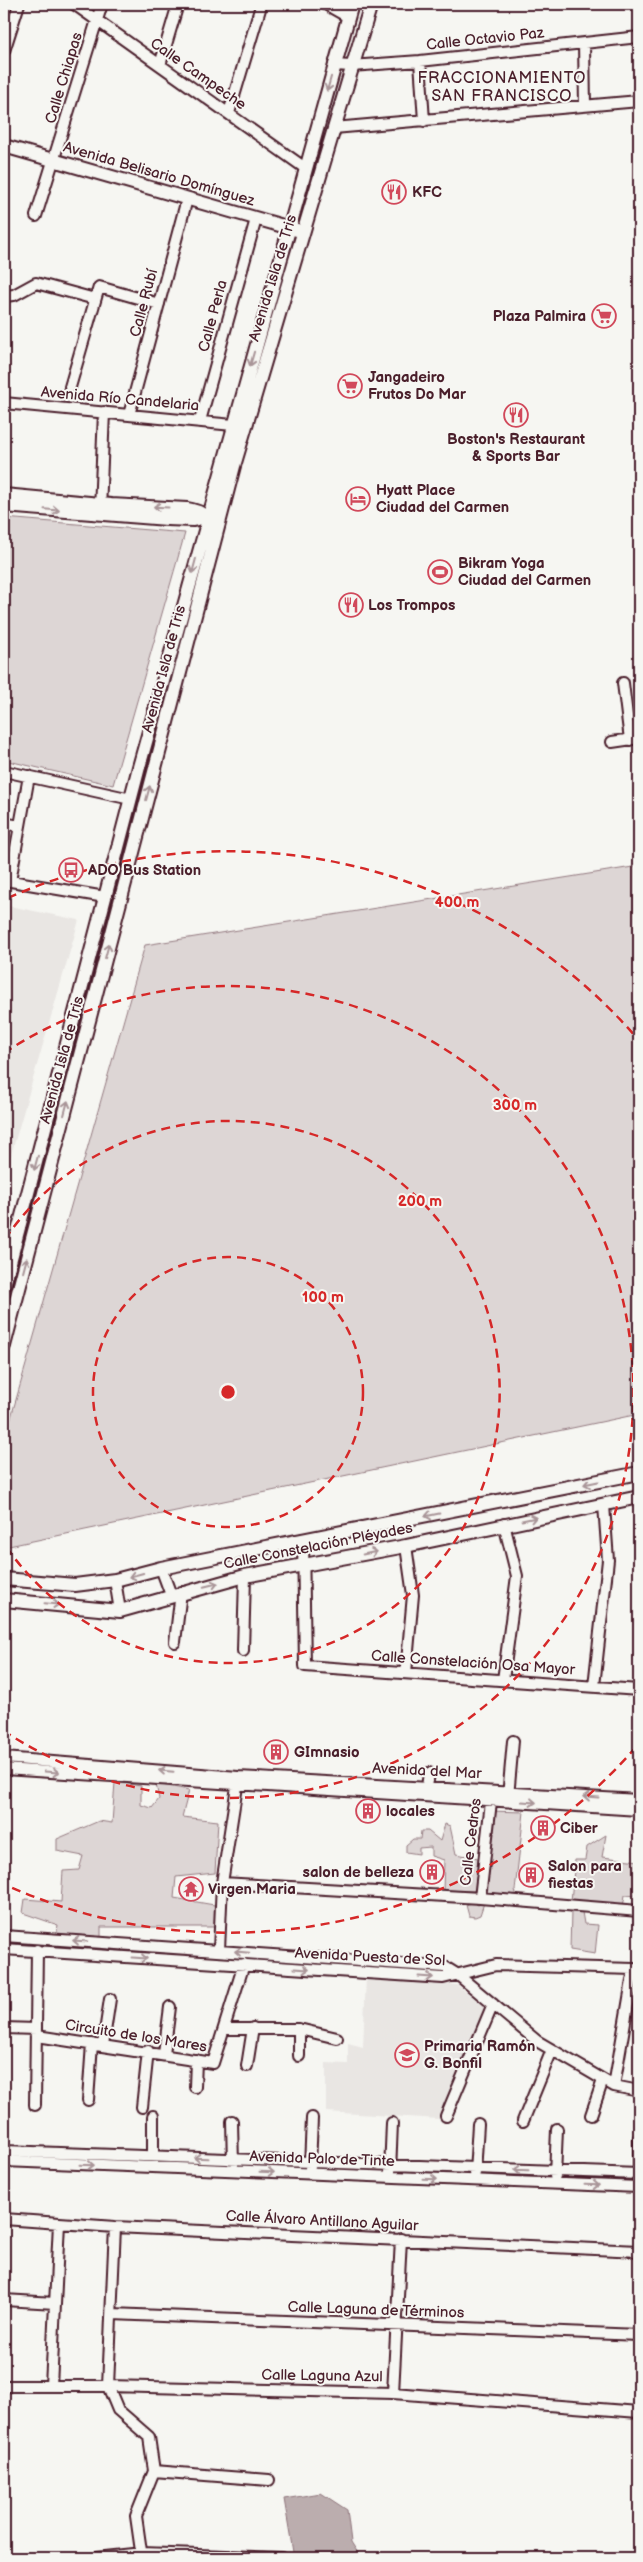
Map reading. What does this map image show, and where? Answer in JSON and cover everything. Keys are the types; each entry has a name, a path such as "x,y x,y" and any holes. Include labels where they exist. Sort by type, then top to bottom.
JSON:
{"main road":[{"name":"Avenida Isla de Tris","path":"4,1346 215,540 222,510 221,493 234,425 352,4"},
{"name":"Avenida Isla de Tris","path":"4,1285 9,1245 208,517 221,493 304,232 351,66 371,4"},
{"name":"Avenida Belisario Domínguez","path":"4,146 304,232"},
{"path":"187,509 202,504 221,493"},
{"path":"4,495 173,519 193,520 208,517 222,510"},
{"path":"4,506 187,509 200,512 208,517 215,540"},
{"path":"173,519 195,532 200,546"},
{"name":"Calle Constelación Pléyades","path":"4,1579 75,1585 115,1580 161,1568 303,1539 639,1473"},
{"name":"Calle Constelación Pléyades","path":"4,1600 120,1611 245,1576 406,1546 639,1497"}],"street":[{"path":"4,51 19,4"},
{"name":"Calle Campeche","path":"74,4 305,168"},
{"name":"Calle Chiapas","path":"36,216 102,4"},
{"path":"160,65 178,4"},
{"path":"325,4 348,17"},
{"path":"228,114 260,9"},
{"name":"Calle Octavio Paz","path":"334,65 351,66 420,61 639,37"},
{"path":"584,43 585,106"},
{"path":"420,61 424,121"},
{"path":"334,128 639,101"},
{"name":"Calle Rubí","path":"129,415 187,199"},
{"name":"Calle Perla","path":"200,421 256,219"},
{"path":"4,296 14,296 36,283 95,299"},
{"path":"70,387 99,287 159,304"},
{"name":"Avenida Río Candelaria","path":"4,402 234,425"},
{"path":"100,509 104,412"},
{"path":"612,742 635,739 623,682"},
{"path":"4,770 131,799"},
{"path":"29,776 7,880 105,897"},
{"path":"4,822 19,826"},
{"path":"594,1686 608,1560 604,1505"},
{"path":"503,1680 517,1576 504,1524"},
{"path":"303,1539 305,1565"},
{"path":"406,1546 413,1595 406,1673"},
{"name":"Calle Constelación Osa Mayor","path":"305,1565 305,1666 639,1690"},
{"path":"161,1568 176,1594 175,1642"},
{"path":"243,1652 245,1576"},
{"path":"115,1580 120,1611"},
{"path":"508,1796 513,1741"},
{"name":"Avenida del Mar","path":"4,1758 238,1781 427,1786 491,1795"},
{"name":"Avenida del Mar","path":"4,1769 508,1796 639,1800"},
{"path":"427,1786 429,1773"},
{"path":"219,1950 222,1883 238,1781"},
{"name":"Calle Cedros","path":"480,1898 491,1795"},
{"name":"Avenida del Mar","path":"508,1796 639,1810"},
{"path":"222,1883 480,1898 639,1911"},
{"name":"Avenida Puesta de Sol","path":"4,1936 445,1967 458,1975"},
{"name":"Avenida Puesta de Sol","path":"4,1949 443,1978 458,1975"},
{"path":"35,2104 37,1950"},
{"path":"263,1966 264,1954"},
{"path":"324,1958 324,1970"},
{"path":"394,1975 395,1963"},
{"name":"Circuito de los Mares","path":"4,2028 37,2032 213,2063 244,1964"},
{"path":"458,1975 496,1965 634,1969 614,2086"},
{"path":"458,1975 538,2041 552,2050 614,2086 639,2091"},
{"path":"88,2100 97,2044 110,1998"},
{"path":"446,2116 493,2004"},
{"path":"164,2054 170,2006"},
{"path":"247,2066 253,2028"},
{"path":"224,2029 299,2029 337,2038"},
{"path":"299,2029 299,2056"},
{"path":"523,2121 552,2050"},
{"path":"142,2107 148,2052"},
{"path":"195,2087 196,2060"},
{"path":"591,2115 603,2080"},
{"path":"152,2162 153,2116"},
{"path":"311,2174 312,2118"},
{"path":"232,2121 233,2171"},
{"path":"390,2177 392,2123"},
{"path":"475,2181 478,2124"},
{"path":"555,2184 557,2130"},
{"path":"639,2138 639,2187"},
{"name":"Avenida Palo de Tinte","path":"4,2151 70,2159"},
{"name":"Avenida Palo de Tinte","path":"4,2161 70,2159 152,2162 233,2160 639,2174"},
{"name":"Avenida Palo de Tinte","path":"152,2162 233,2171 639,2187"},
{"name":"Calle Álvaro Antillano Aguilar","path":"4,2220 115,2227 639,2251"},
{"path":"51,2386 60,2223"},
{"path":"115,2227 108,2386 118,2410 149,2438 154,2471 136,2516 142,2556"},
{"path":"393,2393 401,2239"},
{"path":"4,2300 56,2303"},
{"name":"Calle Laguna de Términos","path":"112,2314 639,2336"},
{"name":"Calle Laguna Azul","path":"4,2386 108,2386 393,2393 639,2412"},
{"path":"154,2471 269,2480"},
{"path":"96,2558 142,2556 281,2558"}],"shaded area":[{"path":"4,518 185,533 113,785 4,760"},
{"path":"639,866 639,1414 4,1547 4,1442 145,945"},
{"path":"4,905 79,920 4,1179"},
{"path":"115,1782 141,1786 141,1805 152,1808 159,1799 156,1784 189,1790 182,1817 218,1821 215,1873 176,1877 174,1898 220,1906 216,1927 101,1927 101,1938 56,1937 58,1925 23,1913 25,1899 61,1902 63,1871 79,1870 83,1856 57,1851 57,1839 99,1821 112,1823"},
{"path":"489,1811 524,1812 515,1890 518,1900 480,1897"},
{"path":"445,1824 450,1826 456,1854 478,1858 476,1891 443,1890 444,1860 431,1856 431,1847 419,1848 419,1854 406,1852 406,1845 413,1839 420,1839 421,1831 428,1831 440,1841"},
{"path":"606,1835 602,1857 639,1861 639,1907 638,1896 625,1895 623,1907 571,1901 575,1860 585,1860 587,1847"},
{"path":"472,1902 478,1905 484,1903 480,1915 475,1917 469,1916 466,1905"},
{"path":"571,1912 582,1912 584,1924 598,1925 595,1954 570,1950"},
{"name":"Primaria Ramón G. Bonfil","path":"366,1977 457,1985 487,2008 439,2119 326,2112 326,2063 348,2064 348,2043 363,2047"},
{"path":"321,2493 347,2510 351,2542 358,2553 358,2558 294,2558 284,2499"}],"place":[{"name":"KFC","path":"394,192"},
{"name":"Plaza Palmira","path":"604,316"},
{"name":"Jangadeiro Frutos Do Mar","path":"350,386"},
{"name":"Boston's Restaurant & Sports Bar","path":"516,415"},
{"name":"Hyatt Place Ciudad del Carmen","path":"358,499"},
{"name":"Bikram Yoga Ciudad del Carmen","path":"440,572"},
{"name":"Los Trompos","path":"351,605"},
{"name":"ADO Bus Station","path":"71,870"},
{"name":"GImnasio","path":"276,1752"},
{"name":"locales","path":"368,1811"},
{"name":"Ciber","path":"543,1828"},
{"name":"salon de belleza","path":"432,1872"},
{"name":"Salon para fiestas","path":"531,1875"},
{"name":"Virgen Maria","path":"191,1889"},
{"name":"Primaria Ramón G. Bonfil","path":"407,2055"}],"district":[{"name":"FRACCIONAMIENTO SAN FRANCISCO","path":"502,87"}]}
